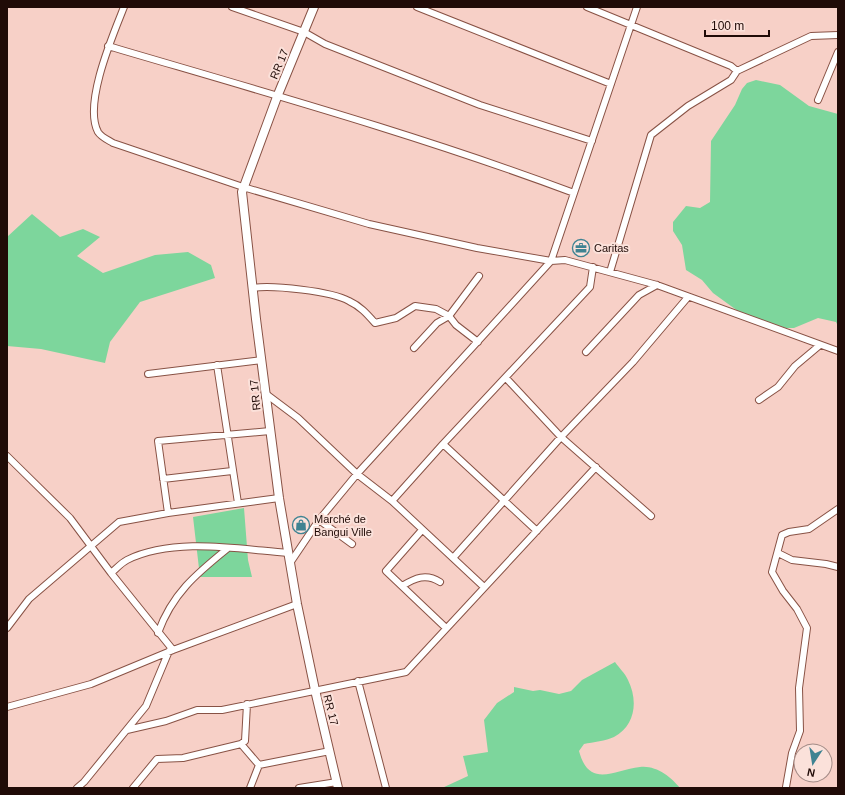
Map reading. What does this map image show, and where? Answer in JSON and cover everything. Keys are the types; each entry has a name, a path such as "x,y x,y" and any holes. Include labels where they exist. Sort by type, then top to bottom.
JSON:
{"main road":[{"name":"RR 17","path":"314,7 277,97 243,187 252,288 279,498 297,604 315,690 338,785"}],"street":[{"path":"124,7 108,46 96,90 94,115 98,131 101,136 113,143 243,187 369,224 477,248 552,261 565,260 657,285 838,351"},
{"path":"232,7 304,32 332,47 459,97 592,141"},
{"path":"417,7 611,84"},
{"path":"587,7 731,66 737,71"},
{"path":"290,563 319,520 357,474 552,261 637,7"},
{"path":"610,272 651,135 688,106 731,80 737,71 810,36 838,35"},
{"path":"108,46 406,136 519,173 574,193"},
{"path":"818,100 838,52"},
{"path":"392,501 443,444 590,287 593,267"},
{"path":"414,348 437,323 449,316 479,276"},
{"path":"586,352 639,295 657,285"},
{"path":"252,288 264,286 333,295 349,300 364,310 375,323 396,318 415,306 436,309 449,316 456,325 478,342"},
{"path":"453,558 561,437 633,362 688,297"},
{"path":"759,400 778,387 795,366 820,345"},
{"path":"148,374 262,360"},
{"path":"217,365 238,503"},
{"path":"506,378 561,437 651,516"},
{"path":"266,394 298,418 357,474 392,501 484,587"},
{"path":"168,513 158,441 270,431"},
{"path":"443,444 537,531"},
{"path":"7,456 70,518 171,650"},
{"path":"127,730 166,721 195,711 222,710 406,672 596,467"},
{"path":"163,479 232,471"},
{"path":"7,628 29,599 119,522 168,513 279,498"},
{"path":"786,787 792,753 800,731 799,688 807,628 797,609 783,591 772,572 782,535 789,532 809,529 838,509"},
{"path":"319,520 352,544"},
{"path":"422,530 386,571 446,628"},
{"path":"111,573 123,562 139,555 180,547 288,553"},
{"path":"158,633 164,615 179,592 196,574 227,549"},
{"path":"778,554 792,560 838,567"},
{"path":"402,586 414,579 422,577 433,577 440,582"},
{"path":"7,707 91,684 171,650 297,604"},
{"path":"77,788 84,782 127,730 147,703 171,650"},
{"path":"358,681 386,788"},
{"path":"133,788 157,759 183,758 242,744 245,741 247,704"},
{"path":"242,744 258,765"},
{"path":"258,765 330,751"},
{"path":"250,788 258,765"},
{"path":"299,788 338,785"}],"green space":[{"path":"756,80 780,85 809,106 838,114 838,326 836,322 818,318 794,328 786,328 742,314 713,293 702,280 686,270 682,245 673,231 673,222 686,206 700,208 710,202 711,141 735,105 742,89 747,83"},
{"path":"32,214 60,237 83,229 100,237 77,256 103,273 155,255 188,252 211,265 215,278 140,302 110,342 105,363 41,349 7,346 7,237"},
{"path":"244,508 248,560 252,577 200,577 193,517"},
{"path":"615,662 625,675 631,688 634,704 631,719 627,726 614,737 584,744 579,751 583,763 589,770 596,774 612,773 640,767 652,768 668,776 680,788 442,788 468,776 463,756 488,752 484,720 497,703 514,692 514,687 559,694 571,691 582,680"}],"place":[{"name":"Caritas","path":"581,248"},
{"name":"Marché de Bangui Ville","path":"301,525"}]}
